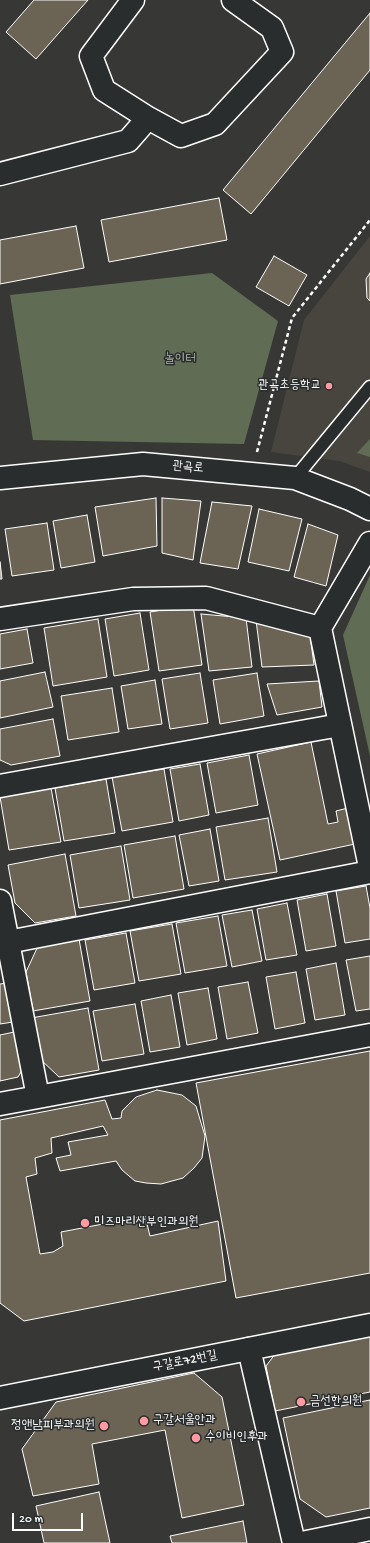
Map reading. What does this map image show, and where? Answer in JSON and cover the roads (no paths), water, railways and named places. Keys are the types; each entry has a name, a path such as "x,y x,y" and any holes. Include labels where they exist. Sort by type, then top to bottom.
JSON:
{"street":[{"path":"133,0 91,56 104,90 148,118 181,136 215,124 282,52 272,28 233,0"},
{"path":"0,174 128,141 148,118"},
{"name":"관곡로","path":"0,478 143,464 295,478 350,499 370,509"},
{"path":"370,543 320,628 370,867"},
{"path":"0,619 133,599 206,598 320,628"},
{"path":"0,786 340,726"},
{"path":"8,942 370,872"},
{"path":"0,901 38,1097"},
{"path":"0,1104 370,1035"},
{"name":"구갈로72번길","path":"0,1398 370,1325"},
{"path":"249,1349 294,1543"},
{"path":"302,1543 370,1529"}],"lane":[{"path":"295,478 370,387"}],"place":[{"name":"관곡초등학교","path":"329,386"},
{"name":"미즈마리산부인과의원","path":"85,1223"},
{"name":"금선한의원","path":"301,1402"},
{"name":"구갈서울안과","path":"144,1421"},
{"name":"정앤남피부과의원","path":"104,1426"},
{"name":"수이비인후과","path":"196,1438"}],"park label":[{"name":"놀이터","path":"180,360"}]}
